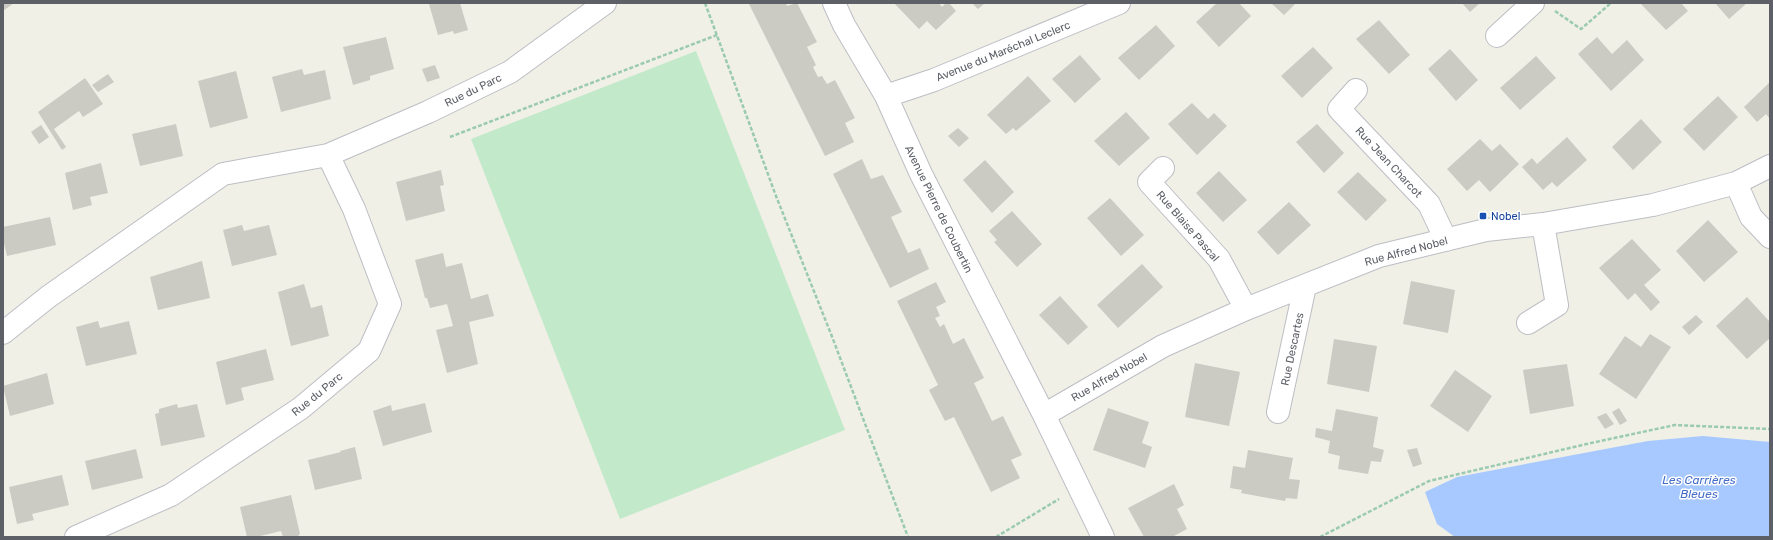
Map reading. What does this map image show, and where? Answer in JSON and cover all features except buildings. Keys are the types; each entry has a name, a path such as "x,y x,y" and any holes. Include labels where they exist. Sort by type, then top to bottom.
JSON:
{"street":[{"name":"Rue du Parc","path":"3,333 48,297 223,174 328,155 428,112 510,72 605,3"},
{"name":"Avenue Pierre de Coubertin","path":"834,3 844,25 886,96 931,194 1044,415 1103,537"},
{"name":"Avenue du Maréchal Leclerc","path":"886,96 934,80 1119,3"},
{"path":"1498,36 1542,5"},
{"name":"Rue Jean Charcot","path":"1356,90 1339,109 1429,204 1446,240"},
{"name":"Rue du Parc","path":"76,537 171,495 301,408 369,351 390,304 354,209 328,155"},
{"name":"Rue Alfred Nobel","path":"1044,415 1162,346 1246,309 1379,256 1486,230 1543,224 1653,206 1736,183 1770,166"},
{"name":"Rue Blaise Pascal","path":"1163,168 1149,182 1219,259 1246,309"},
{"path":"1736,183 1751,217 1770,237"},
{"path":"1528,324 1557,305 1543,224"},
{"name":"Rue Descartes","path":"1278,412 1305,286"}],"path":[{"path":"705,3 776,196 834,341 908,537"},
{"path":"1542,5 1581,29 1611,3"},
{"path":"450,137 717,35"},
{"path":"1320,537 1429,481 1437,479 1675,425 1770,428"},
{"path":"996,537 1078,487"}],"green space":[{"path":"696,51 845,430 620,519 471,139"}],"water":[{"name":"Les Carrières Bleues","path":"1703,436 1770,442 1770,537 1455,537 1437,524 1425,492 1457,477 1648,441"}],"place":[{"name":"Nobel","path":"1483,216"}]}
